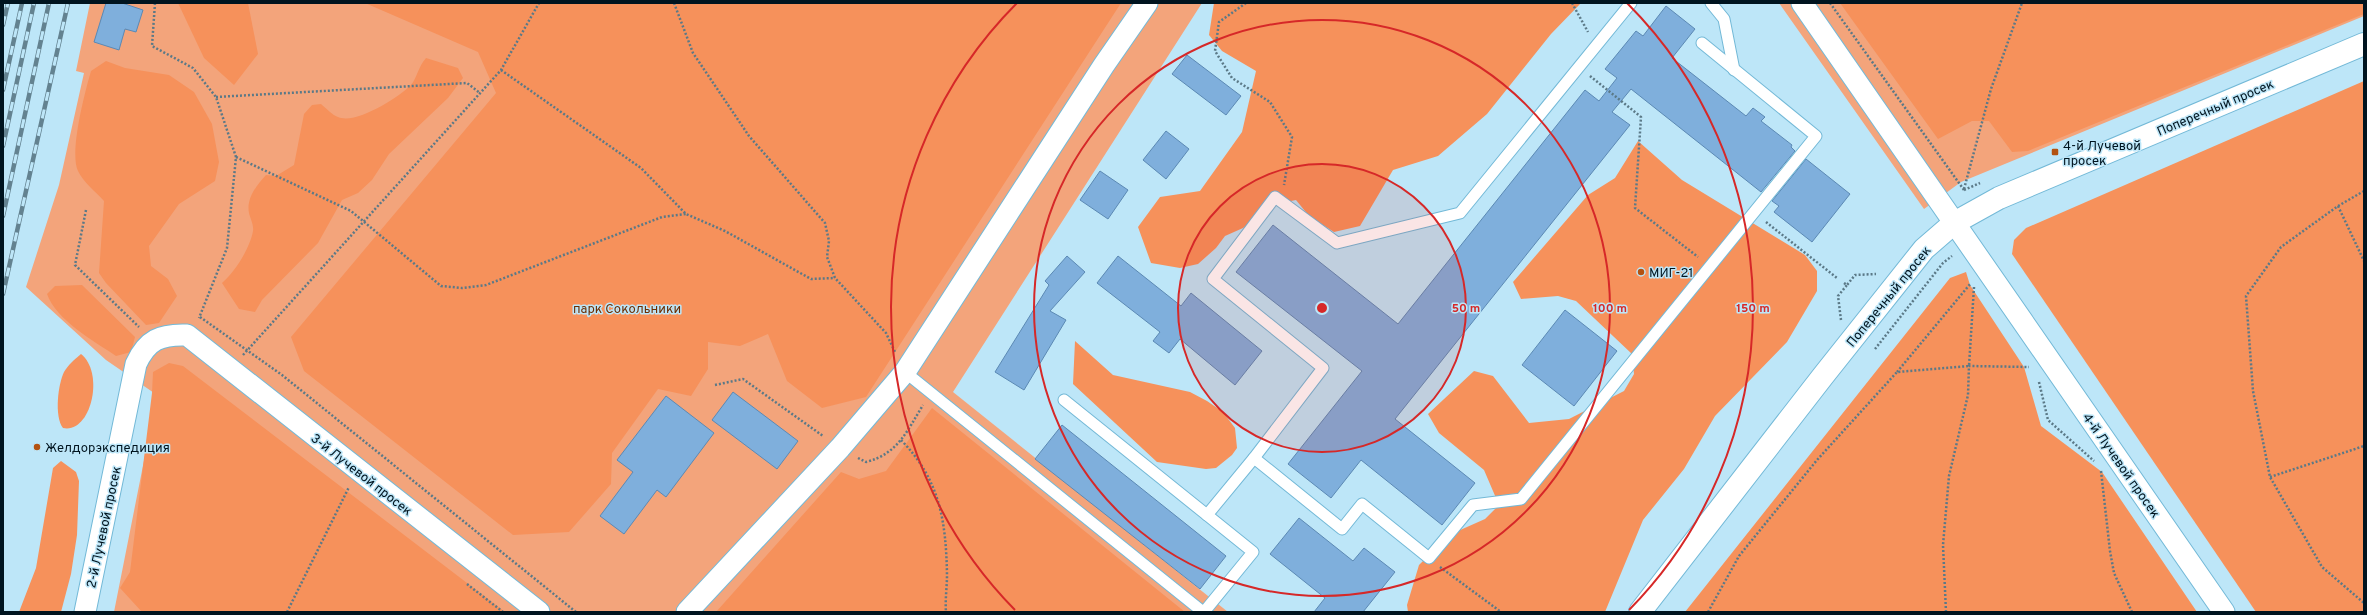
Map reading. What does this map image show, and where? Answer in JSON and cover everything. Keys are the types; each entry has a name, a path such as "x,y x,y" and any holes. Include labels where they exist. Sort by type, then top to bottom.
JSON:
{"street":[{"path":"687,612 840,448 905,372 1104,65 1147,3"},
{"name":"4-й Лучевой просек","path":"1802,3 2224,612"},
{"name":"Поперечный просек","path":"1640,612 1823,376 1924,250 1954,223 1999,198 2364,44"},
{"name":"2-й Лучевой просек","path":"85,612 136,364 143,349 155,340 190,327"},
{"name":"3-й Лучевой просек","path":"190,327 232,370 359,472 539,612"}],"lane":[{"path":"1207,515 1254,458 1323,368 1213,279 1275,197 1337,243 1460,213 1631,3"},
{"path":"1713,3 1724,19 1734,70"},
{"path":"1254,458 1342,529 1362,504 1429,558 1473,505 1521,499 1816,136 1702,43"},
{"path":"905,372 1203,612 1253,552 1064,400"}],"path":[{"path":"155,3 152,46 193,68 216,97 236,157 227,248 199,317 190,327"},
{"path":"232,370 248,350 501,70 539,3"},
{"path":"674,3 693,53 750,136 825,223 829,241 827,257 835,278 886,333 905,372"},
{"path":"1246,3 1219,22 1215,51 1232,78 1270,102 1292,137 1285,184 1275,197"},
{"path":"1572,3 1597,46"},
{"path":"1830,3 1964,190 1990,89 2022,3"},
{"path":"1580,67 1641,117 1635,208 1710,266"},
{"path":"501,70 641,168 686,214 725,231 811,279 835,278"},
{"path":"216,97 467,83 480,93"},
{"path":"236,157 350,211 441,286 462,288 486,285 662,217 686,214"},
{"path":"2364,191 2338,206 2281,247 2246,296 2253,391 2270,477 2322,567 2364,603"},
{"path":"2338,206 2364,260"},
{"path":"86,210 75,265 155,340"},
{"path":"1755,212 1837,278"},
{"path":"1875,349 1943,263 1968,243"},
{"path":"1841,321 1838,296 1845,284 1854,275 1876,274"},
{"path":"1708,612 1738,556 1817,460 1897,372 1975,279 1968,395 1949,476 1944,545 1946,612"},
{"path":"190,327 199,317"},
{"path":"199,317 248,350 576,612"},
{"path":"1897,372 1969,366 2036,367"},
{"path":"715,385 743,379 840,448 866,462 889,453 901,440 931,393"},
{"path":"901,440 930,475 942,513 947,575 946,612"},
{"path":"2270,477 2364,446"},
{"path":"2101,468 2110,551 2114,573 2132,612"},
{"path":"287,612 348,488 359,472"},
{"path":"1429,558 1501,612"}],"green space":[{"name":"парк Сокольники","path":"90,3 1202,3 953,392 1228,612 114,612 157,395 106,360 26,287 59,185 84,73 76,71"},
{"path":"178,3 248,3 258,54 234,85 204,58"},
{"path":"365,3 1121,3 866,397 822,408 787,381 768,334 740,346 708,342 708,369 691,396 658,389 612,453 611,484 569,532 513,535 304,371 291,337 496,93 478,52"},
{"path":"1214,3 1581,3 1551,34 1487,114 1438,156 1393,170 1360,226 1334,232 1309,216 1296,200 1275,204 1243,228 1225,236 1216,248 1198,264 1180,268 1151,263 1138,227 1160,197 1200,191 1242,132 1256,71 1222,51 1209,35"},
{"path":"1779,3 2364,3 2364,16 1961,182 1924,209"},
{"path":"1840,3 2364,3 2364,14 2028,151 2012,152 1989,121 1972,121 1938,139"},
{"path":"426,58 458,68 463,78 448,98 389,154 372,180 358,193 342,200 318,243 262,300 255,312 239,309 222,283 232,273 249,245 253,226 248,207 249,202 253,192 266,175 276,176 294,165 304,114 312,105 321,104 338,117 346,118 366,114 387,103 411,85"},
{"path":"106,61 125,68 169,75 194,92 212,124 219,162 215,181 179,204 149,246 151,266 168,279 177,296 159,323 146,325 106,283 99,273 104,201 83,179 78,171 76,162 75,150 79,122 91,71"},
{"path":"2364,81 2364,612 2256,612 2012,254 2014,240 2026,228"},
{"path":"1638,141 1682,180 1805,255 1817,271 1817,291 1787,342 1715,416 1684,469 1643,520 1605,612 1408,612 1407,605 1419,565 1449,535 1485,519 1499,505 1484,470 1439,433 1428,414 1474,371 1493,376 1529,423 1569,419 1624,391 1634,374 1632,354 1576,301 1558,296 1521,299 1513,282 1588,195 1615,178"},
{"path":"1966,272 1970,285 2024,367 2041,426 2102,472 2197,612 1685,612 1950,278"},
{"path":"82,285 135,337 131,352 116,356 87,337 58,313 47,294 55,286"},
{"path":"1075,341 1113,375 1190,392 1207,401 1223,412 1235,428 1237,448 1232,455 1216,468 1206,469 1157,462 1073,384"},
{"path":"81,354 88,363 92,374 92,400 81,422 73,427 63,428 60,423 58,409 60,384 66,369"},
{"path":"169,363 183,366 505,612 142,612 120,588 130,572 152,393 153,372"},
{"path":"932,408 1185,612 716,612 841,472 859,479 886,471"},
{"path":"61,461 76,472 79,481 77,535 71,574 61,612 19,612 36,568 53,468"}],"building":[{"path":"106,3 122,3 143,10 136,32 125,29 119,50 94,42"},
{"path":"1666,6 1695,29 1672,58 1746,116 1753,108 1765,117 1761,121 1792,145 1791,147 1795,151 1761,192 1631,89 1612,112 1630,125 1395,419 1475,483 1442,525 1361,460 1331,498 1288,464 1362,371 1236,272 1273,225 1398,324 1585,90 1599,101 1617,78 1605,69 1636,31 1643,36"},
{"path":"1187,55 1241,96 1226,115 1172,74"},
{"path":"1166,131 1189,149 1166,179 1143,160"},
{"path":"1806,159 1850,194 1812,242 1774,212 1779,206 1772,201"},
{"path":"1100,171 1128,190 1108,219 1080,200"},
{"path":"1067,256 1085,272 1050,311 1066,320 1024,390 995,372 1049,285 1045,281"},
{"path":"1118,256 1181,306 1191,293 1262,351 1235,385 1180,339 1169,353 1153,341 1160,332 1097,283"},
{"path":"1565,310 1617,351 1574,406 1522,365"},
{"path":"733,392 798,441 777,469 712,420"},
{"path":"666,396 714,433 666,497 657,490 624,534 600,516 633,472 617,460"},
{"path":"1062,425 1226,556 1200,589 1035,459"},
{"path":"1299,518 1353,561 1364,548 1395,572 1363,612 1314,612 1325,598 1270,554"}],"railway":[{"path":"3,25 8,3"},
{"path":"3,90 22,3"},
{"path":"3,146 34,3"},
{"path":"3,216 49,3"},
{"path":"3,294 68,3"}],"place":[{"name":"4-й Лучевой просек","path":"2055,152"},
{"name":"МИГ-21","path":"1641,272"},
{"name":"Желдорэкспедиция","path":"37,447"}]}
